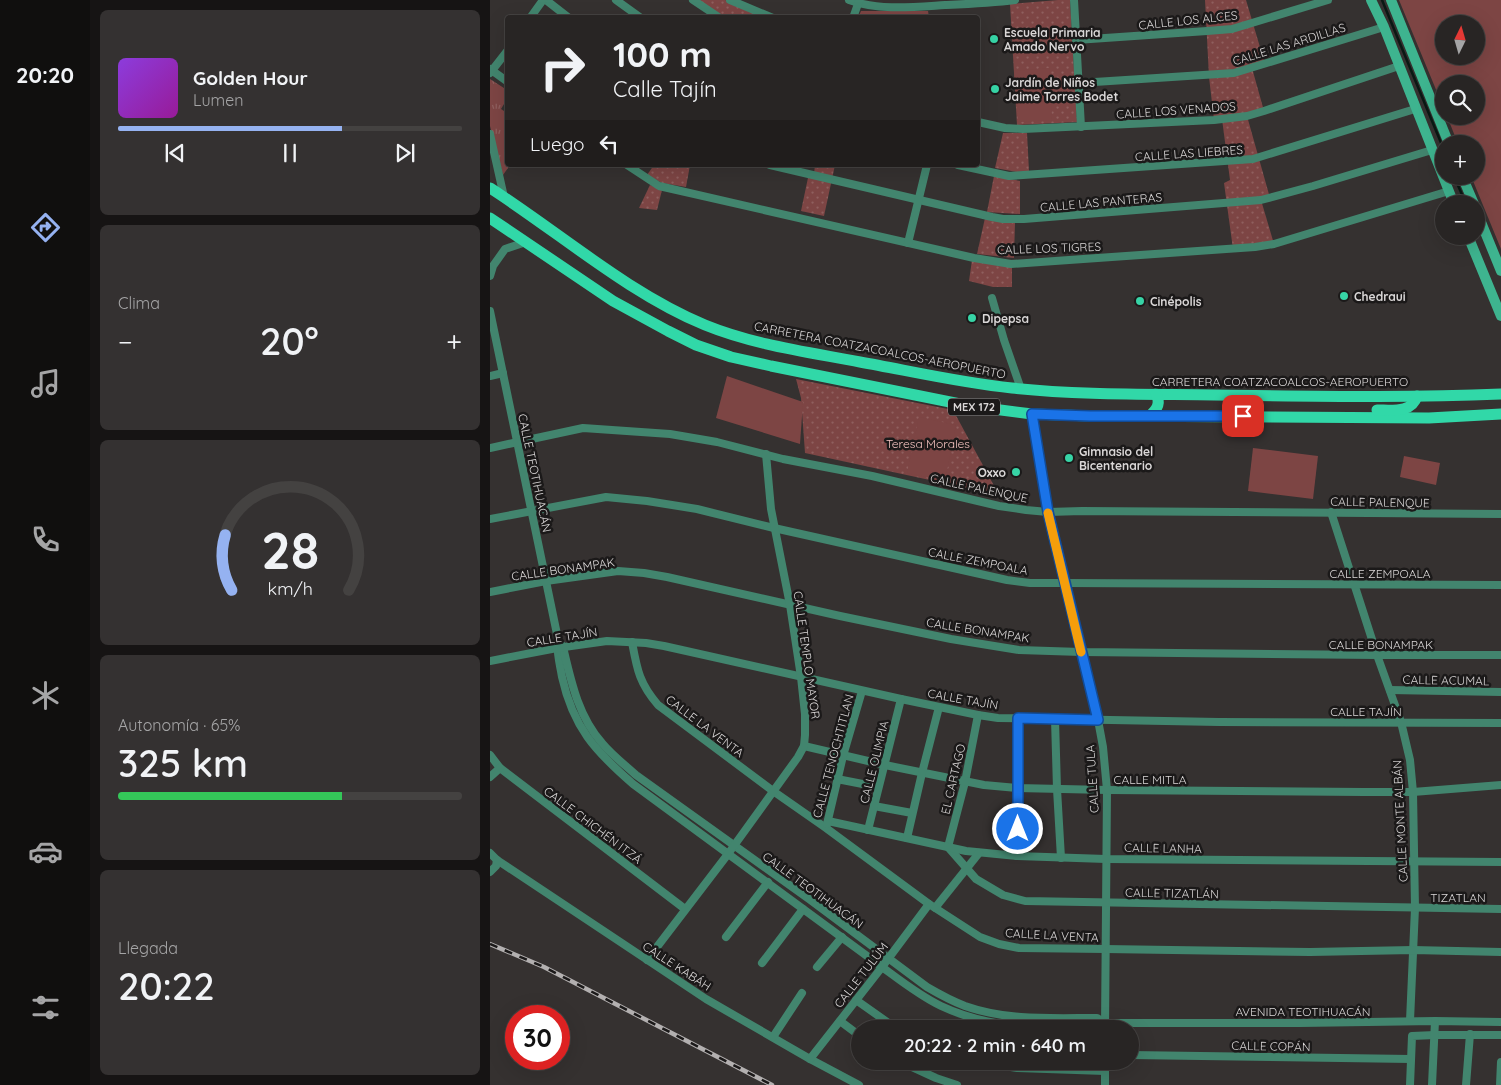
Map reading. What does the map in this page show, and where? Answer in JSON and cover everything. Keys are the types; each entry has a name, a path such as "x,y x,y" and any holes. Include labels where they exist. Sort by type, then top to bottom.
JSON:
{"main road":[{"path":"1371,0 1384,27 1451,195"},
{"path":"1391,0 1445,135"},
{"name":"CARRETERA COATZACOALCOS-AEROPUERTO","path":"490,188 625,281 675,311 738,337 951,379 1021,389 1106,394 1417,396 1501,394"},
{"name":"MEX 172","path":"490,218 613,301 696,345 731,357 970,406 1032,414 1149,416 1428,418 1501,414"},
{"path":"1485,234 1501,271"},
{"path":"1472,245 1501,316"},
{"path":"613,301 625,281"},
{"path":"832,379 837,357"},
{"path":"1487,395 1501,384"},
{"path":"1149,416 1156,410 1158,405 1156,394"},
{"path":"1319,416 1344,411 1404,409 1412,406 1417,396"}],"street":[{"path":"532,15 544,0 565,15"},
{"path":"616,0 637,15"},
{"path":"693,0 716,15"},
{"path":"730,0 766,15"},
{"path":"848,0 874,6 1011,0"},
{"path":"1074,0 1081,127"},
{"name":"CALLE LOS ALCES","path":"1076,40 1232,28 1328,0"},
{"path":"854,15 859,2"},
{"name":"CALLE LAS ARDILLAS","path":"1079,83 1234,73 1384,27"},
{"path":"505,54 491,71 505,80"},
{"name":"CALLE LOS VENADOS","path":"980,122 1005,128 1023,129 1214,120 1247,116 1399,66"},
{"name":"CALLE LAS LIEBRES","path":"967,167 1002,175 1018,176 1248,160 1415,109"},
{"path":"490,135 504,197"},
{"name":"CALLE LAS PANTERAS","path":"779,167 992,217 1018,219 1246,202 1270,198 1432,150"},
{"name":"CALLE LOS TIGRES","path":"630,167 659,186 974,258 1011,264 1255,247 1274,244 1449,191"},
{"path":"908,243 927,167"},
{"path":"490,276 493,266 505,249 526,242"},
{"path":"992,298 1021,389"},
{"name":"CALLE TEOTIHUACÁN","path":"490,311 560,647 576,698 586,720 601,743 636,775 809,899 927,987 944,997 966,1006 1017,1017 1097,1018 1099,1020"},
{"path":"490,376 503,373"},
{"name":"CALLE TULA","path":"1032,414 1048,512 1103,747 1107,790 1105,1020"},
{"name":"CALLE PALENQUE","path":"490,448 583,428 670,434 696,437 783,459 872,476 999,506 1048,512 1501,514"},
{"name":"CALLE TEMPLO MAYOR","path":"647,960 734,846 804,746 806,725 801,677 790,605 770,509 766,454"},
{"name":"CALLE ZEMPOALA","path":"490,519 606,497 671,504 1007,580 1065,583 1501,585"},
{"name":"CALLE MONTE ALBÁN","path":"1331,512 1377,655 1401,722 1410,760 1415,908 1410,1021"},
{"name":"CALLE BONAMPAK","path":"490,592 546,581 618,571 644,573 790,605 1019,650 1501,655"},
{"name":"CALLE TAJÍN","path":"490,661 560,647 607,641 632,642 664,646 978,715 1018,718 1220,722 1501,723"},
{"name":"CALLE LA VENTA","path":"632,642 640,677 647,692 658,705 774,791 827,824 932,906 980,937 999,944 1019,948 1310,952 1414,950 1501,952"},
{"name":"CALLE TEOTIHUACÁN","path":"560,647 565,687 574,715 583,732 597,751 633,784 882,968 940,1006 980,1020"},
{"name":"CALLE ACUMAL","path":"1390,690 1501,692"},
{"name":"CALLE TENOCHTITLAN","path":"827,824 843,756 862,691"},
{"name":"CALLE OLIMPIA","path":"868,830 901,699"},
{"path":"907,838 939,707"},
{"name":"EL CARTAGO","path":"948,847 966,782 978,715"},
{"path":"1017,856 1018,718"},
{"path":"1055,719 1061,858"},
{"name":"CALLE MITLA","path":"804,746 966,782 1017,788 1412,792 1501,785"},
{"name":"CALLE CHICHÉN ITZÁ","path":"490,755 500,768 685,909"},
{"path":"490,777 500,768"},
{"path":"837,779 878,787"},
{"path":"874,806 912,813"},
{"name":"CALLE LANHA","path":"827,824 868,830 979,853 1017,856 1501,862"},
{"name":"CALLE TIZATLÁN","path":"948,847 966,870 976,879 1003,895 1025,901 1106,904 1415,908"},
{"name":"CALLE KABÁH","path":"490,853 497,860 706,999 859,1085"},
{"name":"CALLE TULÚM","path":"810,1059 932,906 966,870 979,853"},
{"path":"490,872 496,866 497,860"},
{"path":"726,937 768,882"},
{"name":"TIZATLAN","path":"1415,908 1501,909"},
{"path":"762,963 803,909"},
{"path":"817,966 842,937"},
{"path":"773,1037 802,993"},
{"path":"856,1000 884,1020"},
{"path":"987,1020 988,1012"},
{"name":"AVENIDA TEOTIHUACÁN","path":"1139,1025 1410,1021 1501,1022"},
{"path":"1432,1085 1435,1021"},
{"path":"840,1022 851,1030"},
{"path":"1466,1085 1470,1034"},
{"path":"1410,1085 1412,1036 1501,1035"},
{"name":"CALLE COPÁN","path":"1139,1055 1411,1059"},
{"path":"1500,1085 1501,1062"},
{"path":"919,1070 957,1085"},
{"path":"1076,1070 1105,1071 1105,1085"}],"green space":[{"path":"698,0 725,0 763,15 715,15"},
{"path":"1070,0 1077,122 1017,125 1010,4"},
{"path":"1205,0 1246,0 1265,64 1252,68 1264,111 1247,116 1270,198 1261,200 1274,244 1233,249 1224,183 1230,180 1222,119 1214,120 1209,77"},
{"path":"1399,0 1501,0 1501,249 1485,210 1485,195 1479,195 1475,185 1485,185 1485,135 1454,135 1451,125 1485,125 1485,75 1435,75 1435,87"},
{"path":"861,11 928,11 929,15 859,15"},
{"path":"1049,68 1052,120 1018,122 1014,71"},
{"path":"490,79 505,89 505,102 501,109 505,112 505,167 509,167 503,175 490,126"},
{"path":"1003,133 1027,133 1029,171 1017,172 995,168"},
{"path":"653,167 690,167 686,187 662,183 647,175"},
{"path":"815,167 835,167 824,216 801,211 809,173 814,174"},
{"path":"994,176 1020,181 1020,214 987,212"},
{"path":"650,185 662,190 657,210 639,208"},
{"path":"985,218 1015,222 1014,258 977,254"},
{"path":"972,260 1012,266 1012,287 993,287 969,281"},
{"path":"727,376 803,402 800,444 716,418"},
{"name":"Teresa Morales","path":"796,379 953,410 999,495 805,453 801,398"},
{"path":"919,417 956,425 945,481 907,473"},
{"path":"1253,448 1318,456 1313,499 1248,491"},
{"path":"1404,456 1440,463 1436,485 1400,477"}],"waterway":[{"path":"1382,0 1438,135"},
{"path":"1458,185 1462,195"}],"railway":[{"path":"490,944 544,967 772,1085"}],"slow traffic":[{"path":"1048,513 1081,652"}],"place":[{"name":"Escuela Primaria Amado Nervo","path":"994,39"},
{"name":"Jardín de Niños Jaime Torres Bodet","path":"995,89"},
{"name":"Chedraui","path":"1344,296"},
{"name":"Cinépolis","path":"1140,301"},
{"name":"Dipepsa","path":"972,318"},
{"name":"Gimnasio del Bicentenario","path":"1069,458"},
{"name":"Oxxo","path":"1016,472"}],"route":[{"path":"1018,829 1018,718 1098,720 1048,512 1032,414 1243,416"}]}
